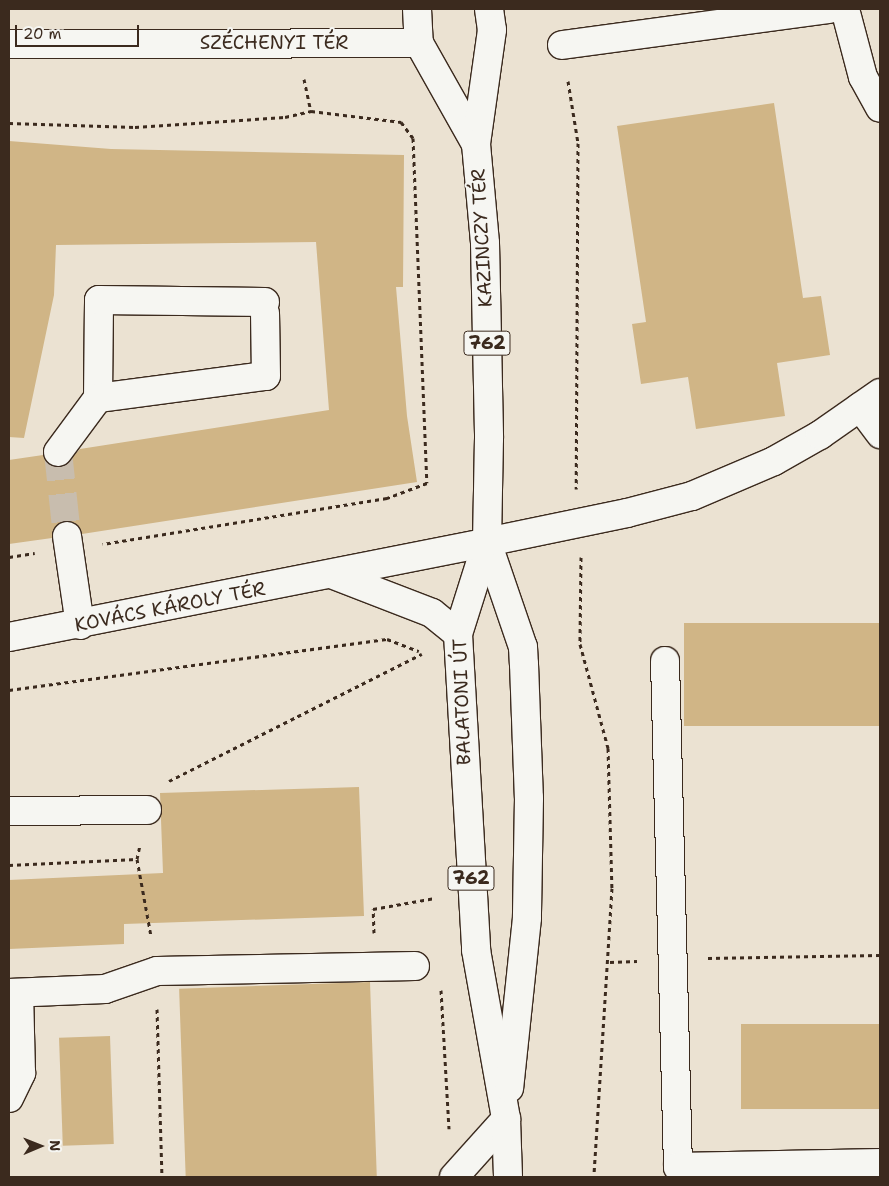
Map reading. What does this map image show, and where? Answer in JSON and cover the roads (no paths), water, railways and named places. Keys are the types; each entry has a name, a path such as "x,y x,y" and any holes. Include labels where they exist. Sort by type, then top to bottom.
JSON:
{"main road":[{"name":"KAZINCZY TÉR","path":"417,9 419,42 476,144"},
{"name":"KAZINCZY TÉR","path":"487,542 489,438 485,243 476,144 492,30 490,9"},
{"path":"562,45 830,9"},
{"path":"846,9 863,77 880,108"},
{"name":"SZÉCHENYI TÉR","path":"9,44 419,42"},
{"path":"58,452 98,398 99,300 265,308 266,376 98,398"},
{"path":"870,400 880,434"},
{"name":"KOVÁCS KÁROLY TÉR","path":"9,637 80,625 487,542 579,523 692,496 745,475 820,435 870,400"},
{"path":"68,542 80,625"},
{"name":"BALATONI ÚT","path":"487,542 458,634 476,950 506,1119"},
{"name":"BALATONI ÚT","path":"487,542 523,647 529,798 527,918 506,1119 508,1177"},
{"path":"331,574 432,613 458,634"},
{"path":"665,661 678,1168 880,1163"},
{"path":"9,811 147,810"},
{"path":"9,1098 21,1073 14,993 105,989 156,971 415,966"},
{"path":"454,1177 506,1119"}],"tunnel":[{"path":"58,452 67,536"}]}
